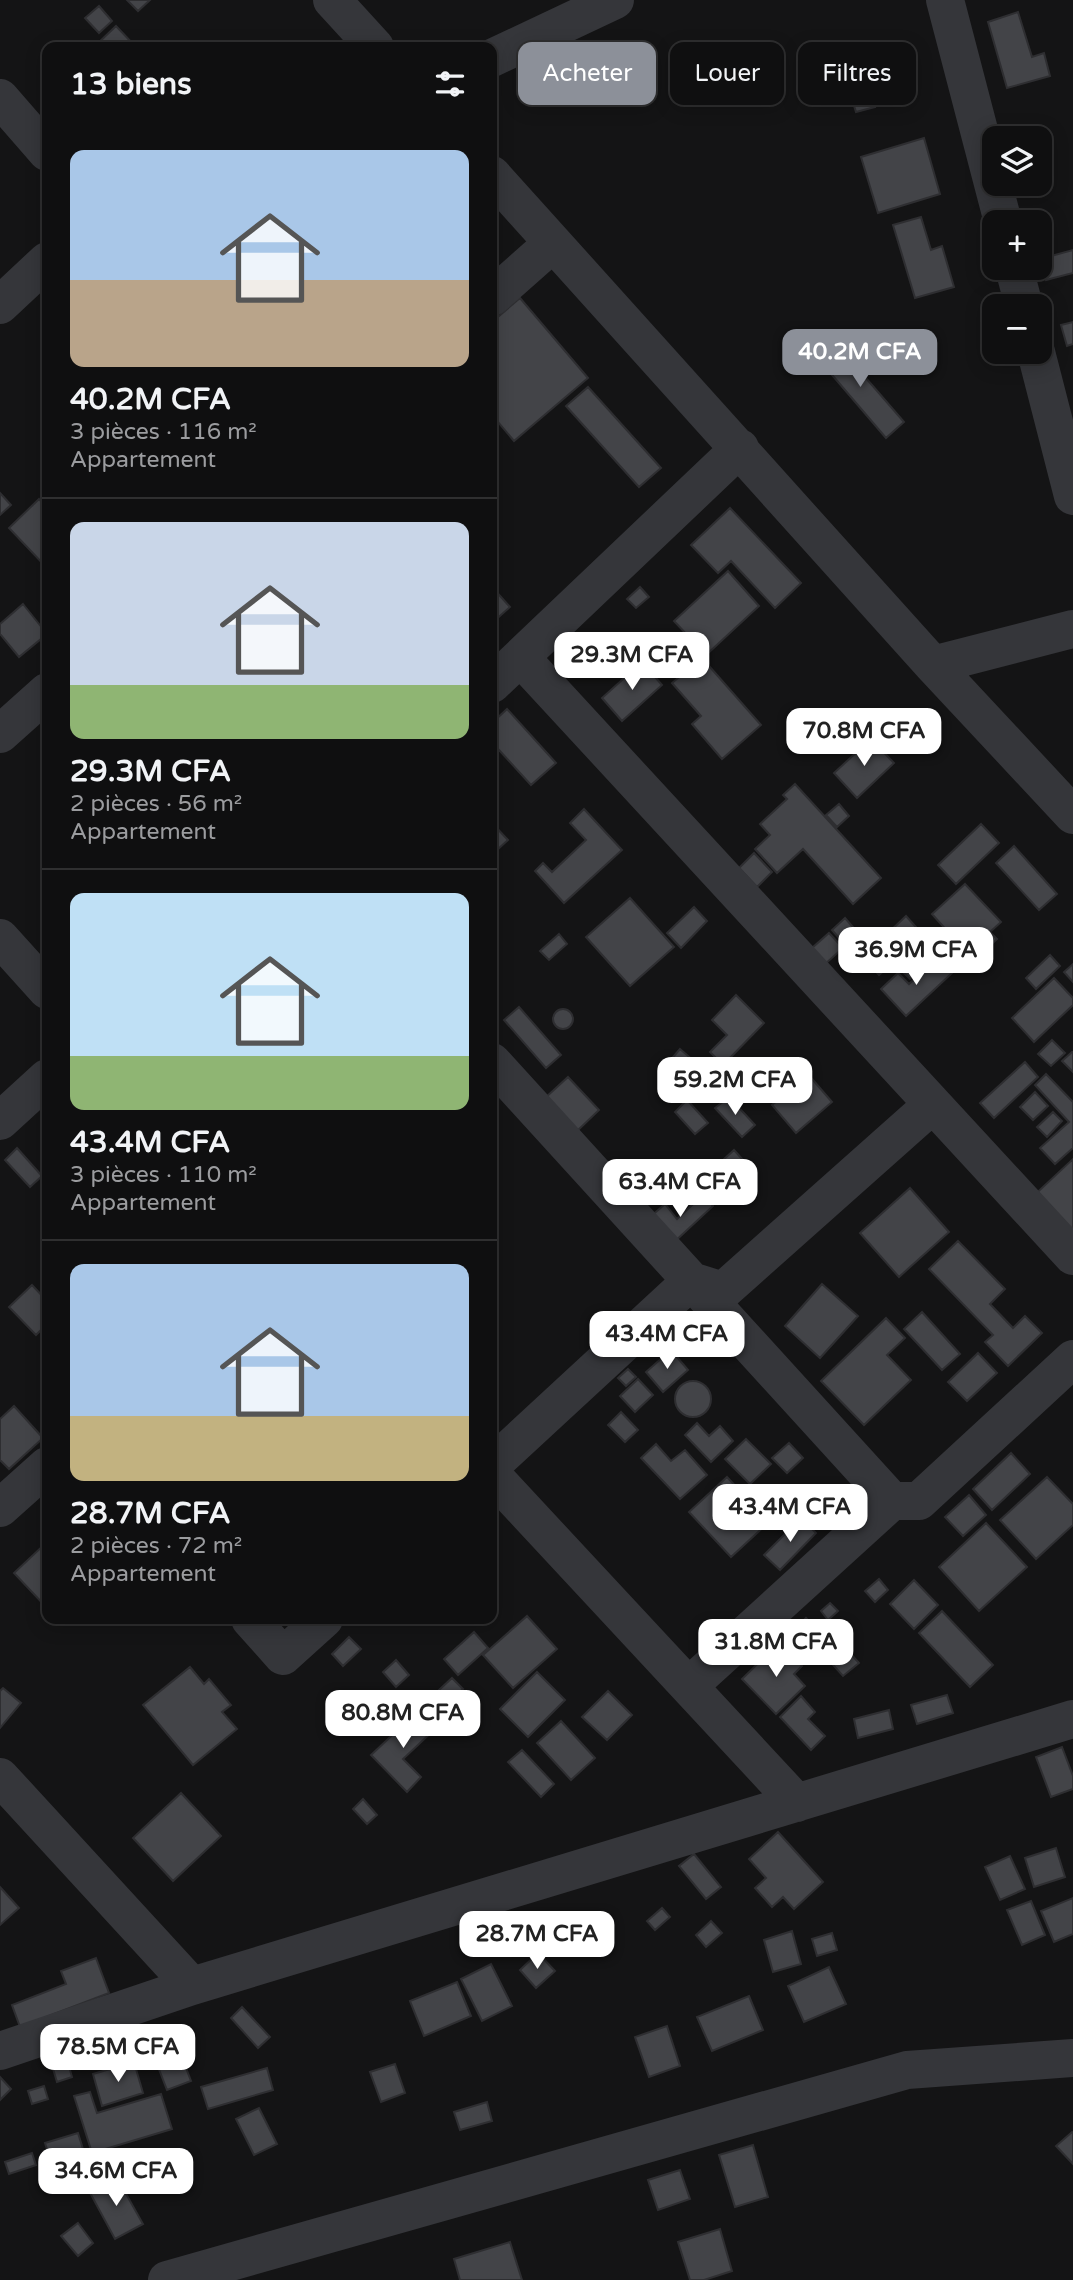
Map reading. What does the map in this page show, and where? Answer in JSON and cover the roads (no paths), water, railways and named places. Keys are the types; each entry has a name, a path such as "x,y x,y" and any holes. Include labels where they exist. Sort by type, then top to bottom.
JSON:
{"street":[{"path":"332,0 370,42"},
{"path":"497,56 615,0"},
{"path":"945,0 1000,210"},
{"path":"0,98 42,146"},
{"path":"497,181 933,665 1073,815"},
{"path":"497,293 553,243"},
{"path":"0,305 42,266"},
{"path":"1039,364 1073,496"},
{"path":"497,680 740,448"},
{"path":"933,665 1073,629"},
{"path":"521,658 1073,1256"},
{"path":"0,734 42,696"},
{"path":"0,938 42,984"},
{"path":"497,1071 892,1502"},
{"path":"0,1121 42,1083"},
{"path":"691,1281 723,1291 932,1105"},
{"path":"497,1460 691,1281"},
{"path":"690,1685 892,1502 919,1501 1073,1359"},
{"path":"0,1508 42,1470"},
{"path":"497,1480 797,1803"},
{"path":"254,1624 283,1657 319,1624"},
{"path":"0,2051 192,1986 1073,1719"},
{"path":"0,1777 192,1986"},
{"path":"167,2280 907,2070 1073,2058"}]}
